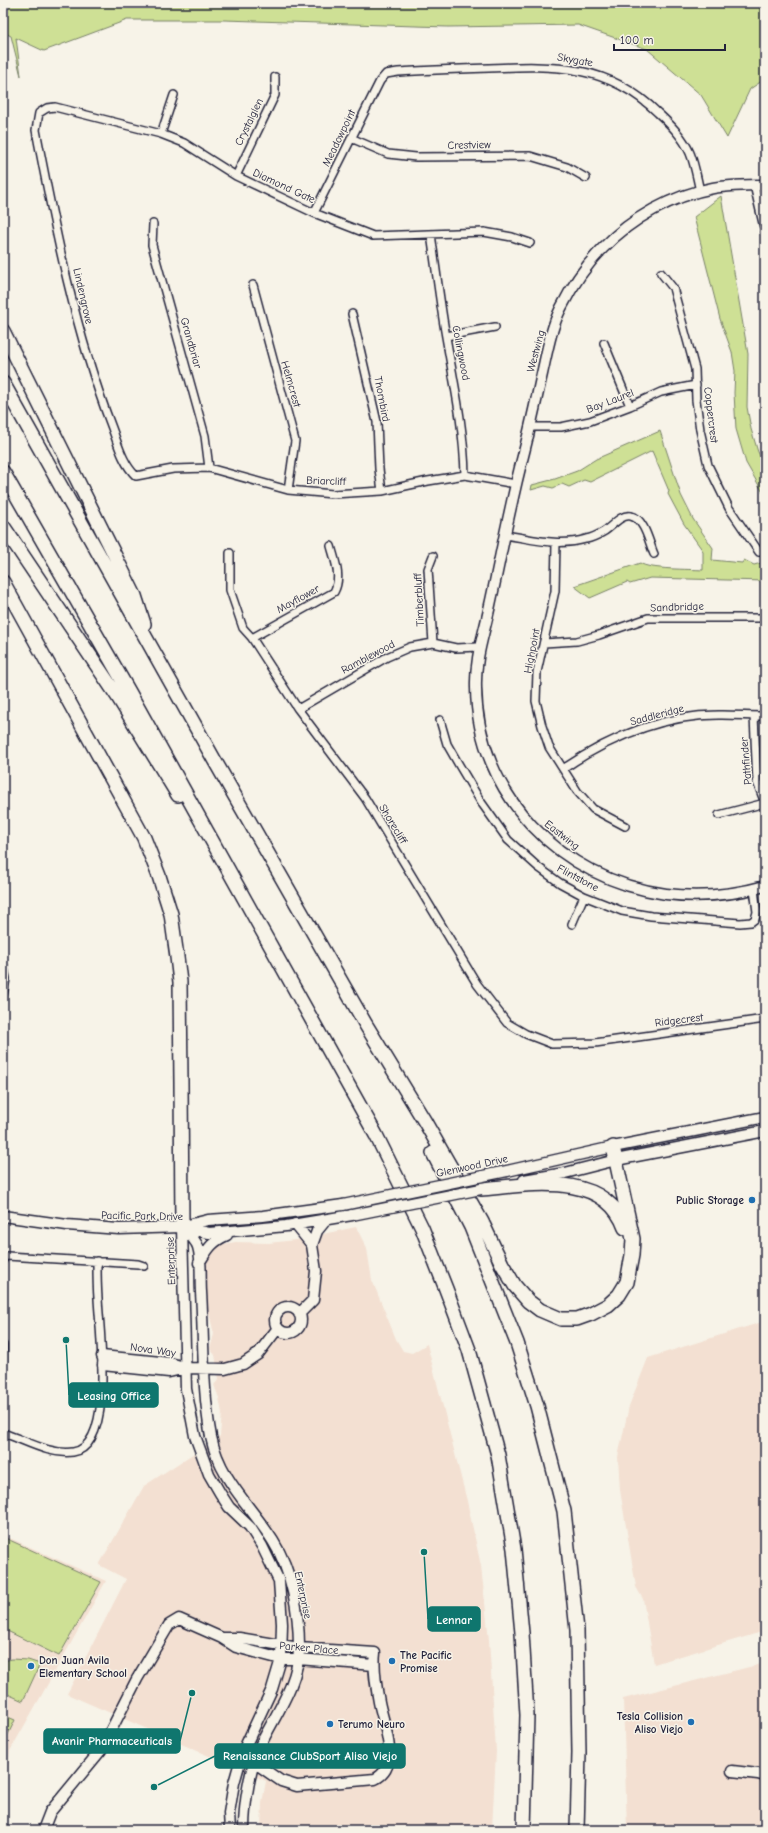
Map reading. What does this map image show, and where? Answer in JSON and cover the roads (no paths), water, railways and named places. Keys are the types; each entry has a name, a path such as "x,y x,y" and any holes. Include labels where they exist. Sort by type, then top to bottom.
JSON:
{"highway":[{"path":"3,331 135,596 151,649"},
{"path":"3,383 151,649 366,1025 463,1189 515,1286 528,1301 540,1310 561,1319 577,1319 591,1314 608,1305 619,1295 627,1282 632,1255 633,1238 613,1147"},
{"path":"3,472 128,690 376,1135 422,1228 469,1350 498,1455 514,1549 522,1633 527,1715 524,1830"},
{"path":"3,526 118,697 282,964"},
{"path":"3,582 144,838 159,876 171,914 180,982 182,1227"},
{"path":"366,1025 471,1227 518,1343 537,1406 564,1511 577,1630 579,1753 577,1830"},
{"path":"481,1189 515,1184 564,1185 586,1189 600,1196 612,1205 620,1215 625,1226 632,1255"}],"main road":[{"name":"Westwing","path":"479,646 487,620 516,484 547,351 560,310 579,276 603,248 628,224 654,209 700,191 713,188 754,184 765,185"},
{"name":"Eastwing","path":"479,646 476,669 476,702 487,751 500,783 519,812 534,829 571,858 593,871 638,888 666,894 706,896 731,894 765,886"},
{"name":"Glenwood Drive","path":"182,1227 208,1220 263,1216 343,1204 507,1171 613,1147 765,1117"},
{"path":"515,1184 616,1160 765,1131"},
{"name":"Pacific Park Drive","path":"3,1216 66,1225 119,1229 182,1227 209,1233 233,1232 326,1220 481,1189"},
{"path":"312,1245 318,1231 326,1220"},
{"path":"295,1224 312,1245 316,1271 314,1294 308,1295 297,1311"},
{"name":"Enterprise","path":"182,1227 198,1246 204,1369 212,1438 218,1459 231,1486 274,1542 290,1580 298,1624 298,1659 288,1693 262,1743 255,1763 245,1809 244,1830"},
{"name":"Enterprise","path":"182,1227 187,1368 186,1389 196,1436 209,1474 229,1506 250,1527 262,1546 279,1581 282,1624 281,1659 272,1689 243,1751 234,1783 229,1813 230,1830"},
{"path":"199,1264 215,1240 233,1232"},
{"path":"285,1307 297,1311 301,1323 294,1332 287,1333 278,1328 275,1321 279,1311 285,1307"},
{"name":"Nova Way","path":"103,1360 169,1372 187,1368 225,1369 243,1364 258,1354 278,1328"},
{"name":"Parker Place","path":"43,1830 50,1812 102,1750 137,1679 169,1625 179,1619 222,1638 236,1647 281,1659 298,1659 374,1666 375,1653 299,1648 240,1638 222,1638"},
{"path":"255,1763 281,1781 297,1786 375,1779 381,1776 387,1770 389,1748 379,1703 374,1666"},
{"path":"732,1771 765,1776"}],"street":[{"name":"Skygate","path":"386,74 398,72 540,66 575,70 604,77 627,89 650,105 676,130 690,153 700,191"},
{"name":"Meadowpoint","path":"314,213 380,81 386,74"},
{"name":"Crystalglen","path":"236,176 275,95 275,77"},
{"path":"161,134 174,95"},
{"name":"Diamond Gate","path":"39,113 47,108 55,107 161,134 190,146 236,176 314,213 373,236 484,232 512,237 530,244"},
{"name":"Lindengrove","path":"39,113 36,130 68,285 79,328 109,420 128,469 136,476"},
{"name":"Crestview","path":"351,138 388,154 416,157 530,156 567,167 586,178"},
{"path":"754,184 765,232"},
{"name":"Grandbriar","path":"154,224 152,246 206,436 209,468"},
{"name":"Collingwood","path":"431,234 446,336 459,400 464,444 464,476"},
{"name":"Coppercrest","path":"662,273 673,288 695,369 700,430 708,465 729,508 759,552"},
{"name":"Helmcrest","path":"253,285 295,441 288,490"},
{"name":"Thornbird","path":"352,314 377,422 379,469 382,491"},
{"path":"446,336 495,327"},
{"path":"604,343 630,406"},
{"name":"Bay Laurel","path":"530,427 561,427 590,421 630,406 661,392 696,385"},
{"name":"Briarcliff","path":"136,476 173,469 209,468 288,490 333,494 382,491 428,481 464,476 516,484"},
{"path":"505,535 538,542 556,543 576,541 596,536 607,530 621,518 631,516 642,525 654,554"},
{"name":"Highpoint","path":"556,543 555,591 537,672 536,701 542,726 549,746 577,791 593,809 625,826"},
{"name":"Mayflower","path":"252,638 334,592 338,584 338,576 331,546"},
{"name":"Shorecliff","path":"230,553 230,590 244,628 298,709 365,798 477,984 507,1023 526,1034 552,1044 595,1043"},
{"name":"Timberbluff","path":"433,556 428,569 433,643"},
{"name":"Sandbridge","path":"544,643 577,641 648,618 765,618"},
{"name":"Ramblewood","path":"298,709 387,658 410,647 433,643 456,648 479,646"},
{"name":"Saddleridge","path":"563,770 587,753 611,740 642,728 685,718 721,714 765,716"},
{"name":"Pathfinder","path":"754,716 757,782 765,803"},
{"name":"Flintstone","path":"440,720 447,744 481,802 508,840 538,867 560,884 584,896 622,911 651,916 740,923 751,922 755,919 756,912 754,889"},
{"path":"719,815 765,803"},
{"path":"572,924 584,896"},
{"path":"3,963 6,979 3,996"},
{"name":"Ridgecrest","path":"595,1043 765,1019"},
{"path":"3,1260 4,1257 7,1256 97,1261 138,1264 144,1266"},
{"path":"3,1433 52,1450 74,1452 82,1448 89,1441 97,1422 102,1397 103,1360 98,1298 97,1261"},
{"path":"3,1345 3,1365"}],"place":[{"name":"Public Storage","path":"752,1200"},
{"name":"Leasing Office","path":"66,1340"},
{"name":"Lennar","path":"424,1552"},
{"name":"The Pacific Promise","path":"392,1661"},
{"name":"Don Juan Avila Elementary School","path":"31,1666"},
{"name":"Avanir Pharmaceuticals","path":"192,1693"},
{"name":"Tesla Collision Aliso Viejo","path":"691,1722"},
{"name":"Terumo Neuro","path":"330,1724"},
{"name":"Renaissance ClubSport Aliso Viejo","path":"154,1787"}]}
